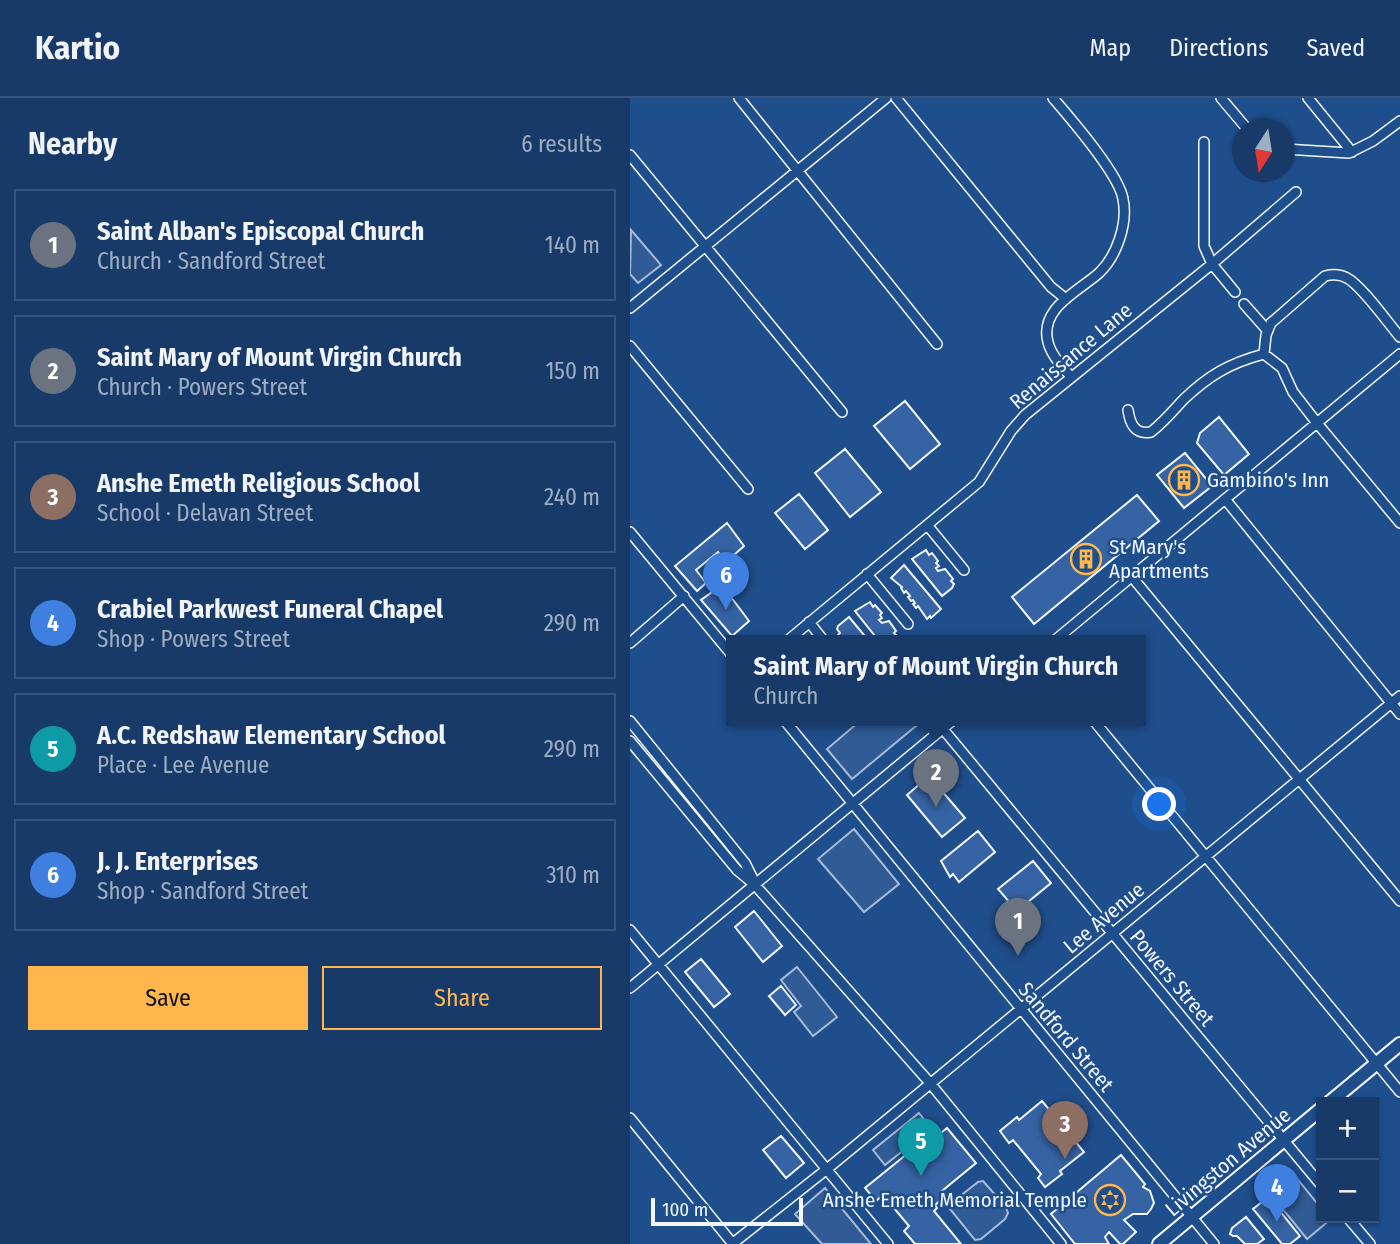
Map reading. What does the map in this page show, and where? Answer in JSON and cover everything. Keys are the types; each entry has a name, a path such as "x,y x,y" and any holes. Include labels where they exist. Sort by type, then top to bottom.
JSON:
{"main road":[{"path":"1336,1097 1400,1044"},
{"name":"Livingston Avenue","path":"1158,1244 1316,1114"}],"street":[{"path":"739,98 937,344"},
{"path":"630,308 886,98"},
{"path":"896,98 1051,287 1066,299"},
{"path":"1053,98 1083,134 1116,182 1123,197 1125,215 1120,237 1101,272 1055,309 1047,326 1051,351 1071,377"},
{"path":"1221,98 1239,119"},
{"path":"1308,98 1353,152"},
{"path":"1295,149 1353,152 1400,121"},
{"path":"1204,142 1202,237 1212,264 1235,292"},
{"path":"630,155 842,412"},
{"name":"Renaissance Lane","path":"795,635 979,482 1011,431 1025,415 1212,264 1296,192"},
{"path":"1264,354 1267,331 1277,316 1325,276 1336,275 1353,282 1400,337"},
{"path":"1244,304 1267,331"},
{"path":"630,346 748,489"},
{"path":"1128,410 1134,428 1144,433 1151,432 1186,397 1217,372 1230,364 1264,354"},
{"path":"1264,354 1282,369 1293,392 1400,523"},
{"path":"1061,635 1400,354"},
{"path":"1225,499 1400,714"},
{"path":"928,526 964,570"},
{"path":"630,532 726,648"},
{"path":"867,574 908,624"},
{"path":"1132,577 1400,901"},
{"path":"630,643 684,596"},
{"path":"809,622 819,635"},
{"name":"Lee Avenue","path":"732,1244 827,1169 1400,696"},
{"path":"630,721 745,863 755,885"},
{"name":"Sandford Street","path":"789,726 1214,1244"},
{"path":"630,988 946,726"},
{"path":"1098,726 1400,1092"},
{"name":"Powers Street","path":"943,729 1316,1179"},
{"path":"630,741 737,870 755,885 930,1083 1061,1244"},
{"path":"630,930 888,1244"},
{"path":"630,1118 732,1244"},
{"path":"1352,1223 1370,1244"}],"shaded area":[{"path":"631,230 661,265 638,283 630,274"},
{"path":"854,726 916,726 852,779 827,749"},
{"path":"854,829 899,884 864,912 818,859"},
{"path":"797,967 837,1017 813,1036 794,1012 801,1006 781,980"},
{"path":"919,1113 931,1128 885,1165 873,1150"},
{"path":"1284,1169 1291,1171 1316,1202 1316,1223 1326,1223 1307,1239 1264,1186"},
{"path":"983,1181 1006,1207 1008,1213 1005,1219 981,1239 975,1240 950,1209 964,1193"},
{"path":"825,1188 871,1244 822,1244 795,1214"}],"building":[{"path":"905,401 940,444 910,469 874,426"},
{"path":"1219,417 1249,454 1224,475 1197,443 1200,433"},
{"path":"845,449 881,492 850,517 815,473"},
{"name":"Gambino's Inn","path":"1185,453 1212,486 1184,508 1157,475"},
{"path":"799,494 828,530 805,549 775,513"},
{"name":"St Mary's Apartments","path":"1137,495 1159,521 1034,624 1012,597"},
{"path":"727,523 744,546 726,562 718,552 696,570 706,583 697,591 675,566"},
{"path":"926,550 938,561 938,571 945,569 953,579 952,588 942,596 912,559"},
{"path":"904,565 941,609 931,618 930,616 927,619 918,606 916,608 906,591 904,593 902,587 891,578"},
{"path":"722,585 749,621 731,635 701,600"},
{"path":"870,602 882,613 879,620 882,623 889,621 896,635 874,635 855,611"},
{"path":"849,617 864,635 838,635 838,626"},
{"path":"929,776 965,818 942,837 907,795"},
{"path":"978,831 995,852 959,882 953,874 950,877 941,861"},
{"path":"1033,861 1051,883 1017,911 998,889"},
{"path":"754,911 782,946 763,962 735,927"},
{"path":"701,959 730,994 714,1007 685,972"},
{"path":"781,986 796,1005 785,1015 769,996"},
{"path":"1042,1101 1084,1152 1045,1187 1038,1178 1041,1174 1013,1140 1009,1143 1000,1131"},
{"path":"947,1128 976,1163 942,1191 946,1196 935,1205 937,1208 934,1211 961,1244 915,1244 904,1231 909,1226 883,1195 876,1201 865,1188 907,1154 910,1158"},
{"path":"781,1136 804,1163 786,1178 763,1150"},
{"name":"Anshe Emeth Memorial Temple","path":"1121,1155 1145,1184 1143,1187 1150,1191 1154,1203 1151,1209 1147,1214 1133,1214 1124,1220 1136,1232 1123,1244 1109,1232 1105,1237 1109,1244 1075,1244 1051,1214"},
{"path":"1271,1195 1277,1203 1275,1205 1300,1236 1290,1244 1282,1244 1253,1209"},
{"path":"1246,1217 1264,1239 1257,1244 1245,1244 1237,1236 1230,1234 1232,1228"}],"place":[{"name":"Gambino's Inn","path":"1184,480"},
{"name":"St Mary's Apartments","path":"1086,559"},
{"name":"J. J. Enterprises","path":"726,610"},
{"name":"Saint Mary of Mount Virgin Church","path":"936,807"},
{"name":"Saint Alban's Episcopal Church","path":"1018,956"},
{"name":"Anshe Emeth Religious School","path":"1065,1159"},
{"name":"A.C. Redshaw Elementary School","path":"921,1176"},
{"name":"Anshe Emeth Memorial Temple","path":"1110,1200"},
{"name":"Crabiel Parkwest Funeral Chapel","path":"1277,1222"}]}
